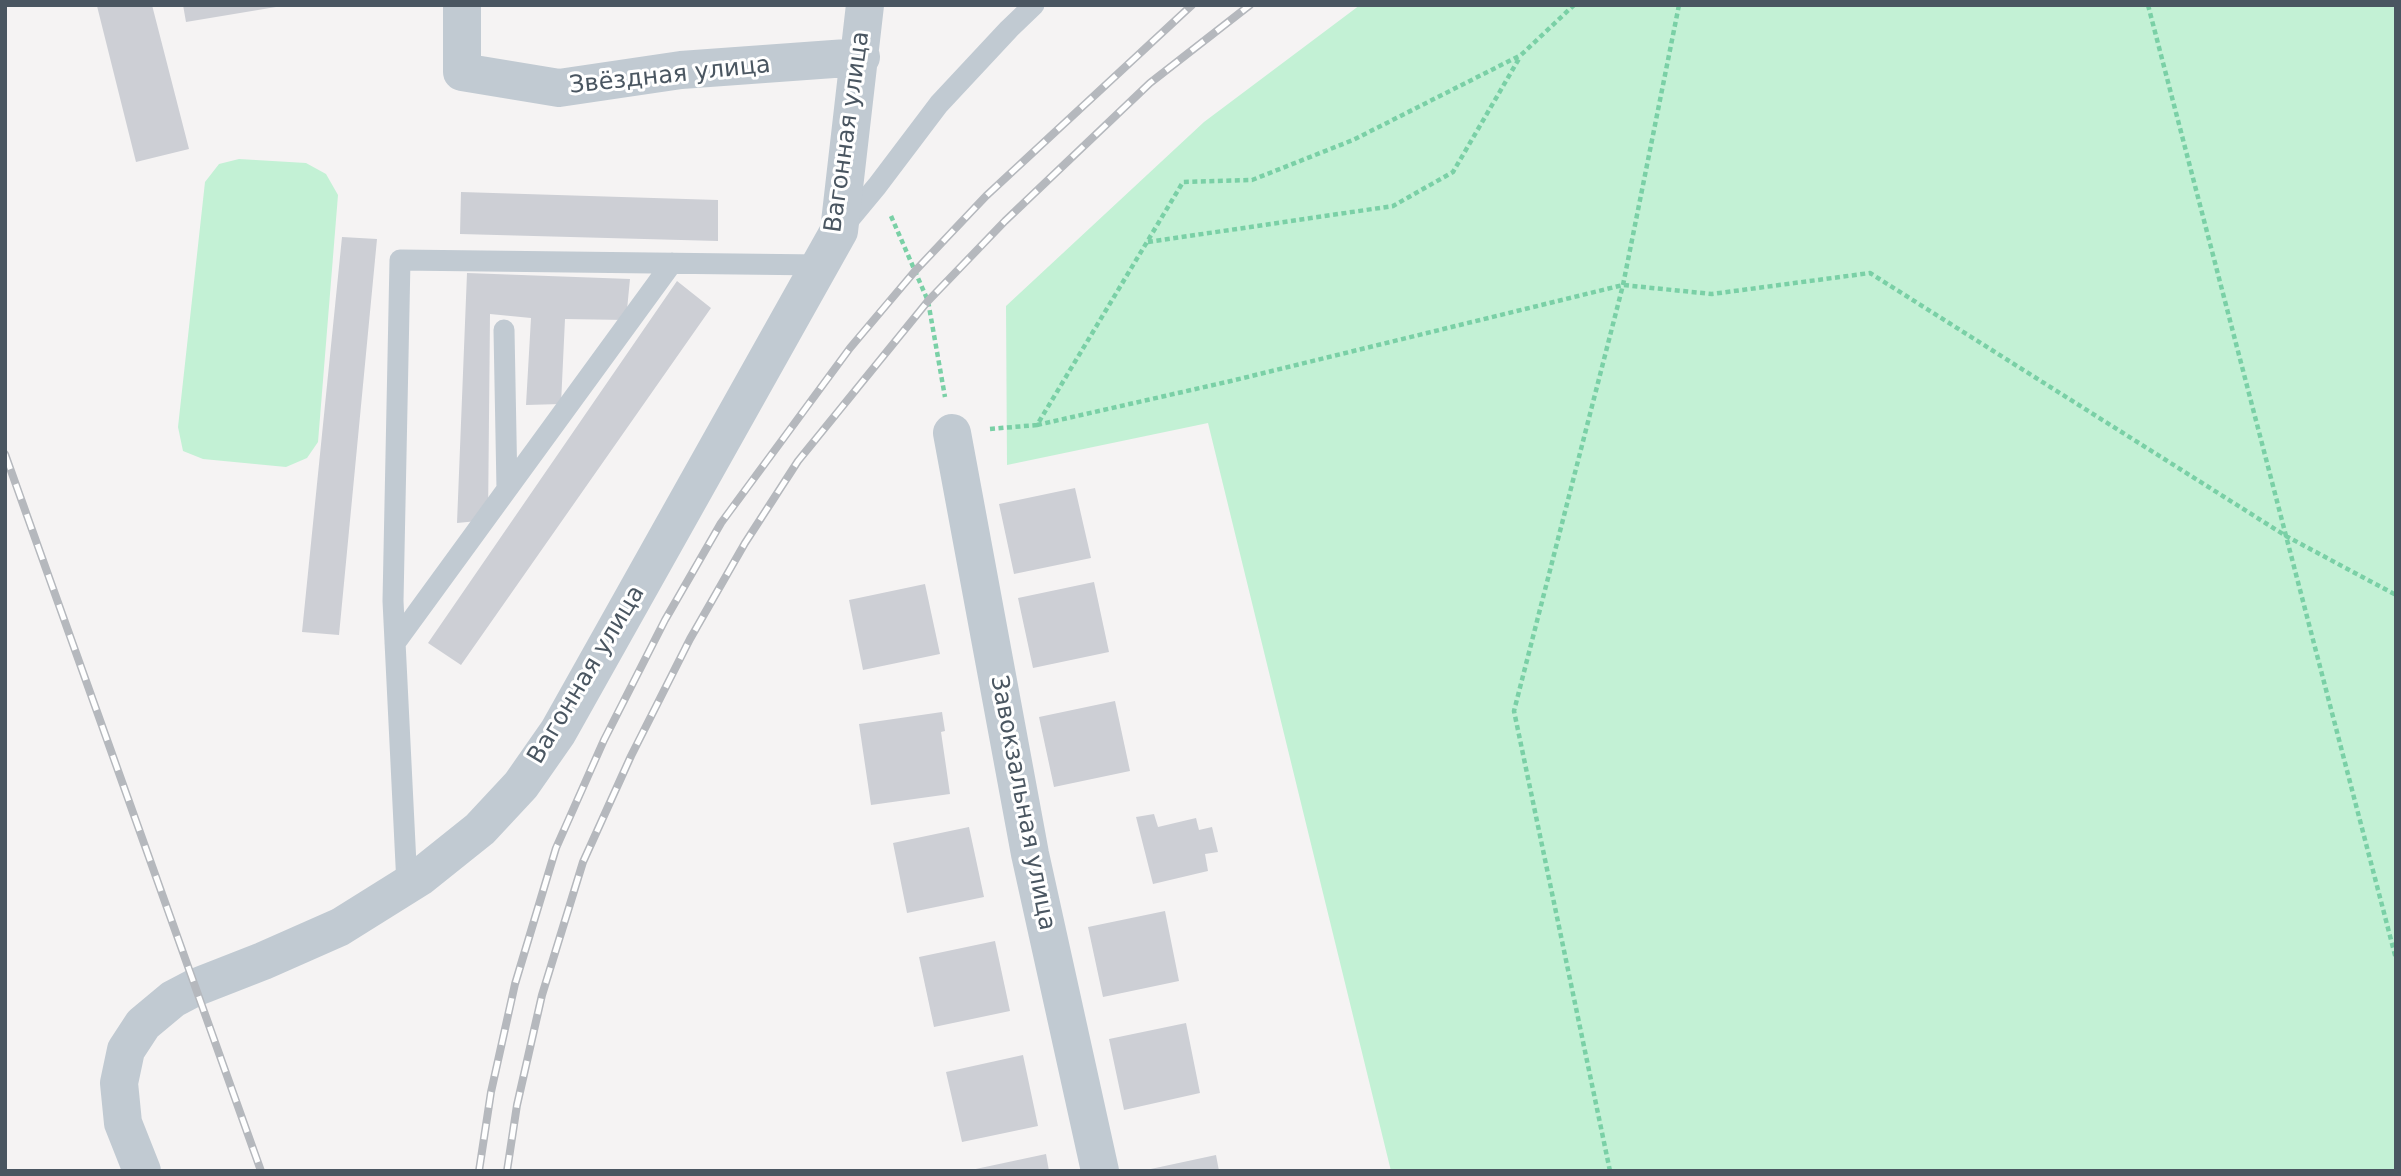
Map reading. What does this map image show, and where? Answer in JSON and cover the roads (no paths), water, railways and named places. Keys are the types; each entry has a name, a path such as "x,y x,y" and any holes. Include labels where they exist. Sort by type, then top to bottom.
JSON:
{"street":[{"name":"Звёздная улица","path":"462,5 462,72 559,89 681,70 861,57"},
{"name":"Вагонная улица","path":"142,1171 123,1123 119,1083 126,1050 143,1024 173,999 340,927 420,877 480,830 521,785 558,732 839,232 865,5"},
{"name":"Завокзальная улица","path":"952,433 1030,854 1100,1171"}],"lane":[{"path":"839,232 939,103 1034,5"},
{"path":"407,885 393,601 400,260 821,265"},
{"path":"395,643 672,263"},
{"path":"504,330 507,489"}],"railway":[{"path":"479,1171 491,1092 515,984 556,848 604,740 665,620 721,523 850,348 915,271 986,196 1192,5"},
{"path":"507,1171 517,1105 542,995 583,862 631,756 690,639 745,543 798,461 928,301 1005,221 1150,83 1250,5"},
{"path":"5,454 261,1171"}]}
